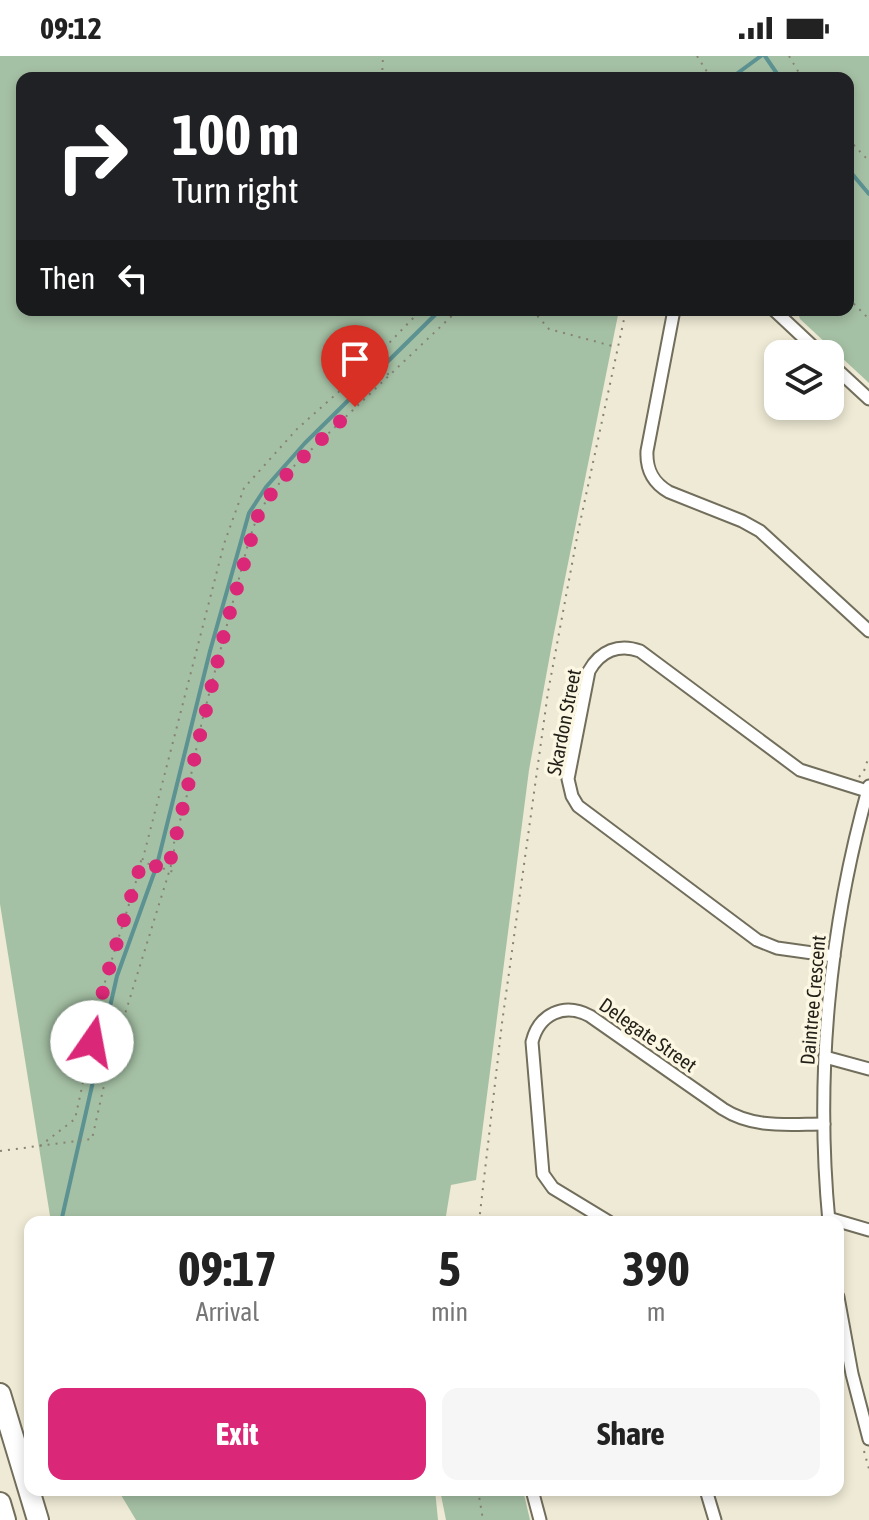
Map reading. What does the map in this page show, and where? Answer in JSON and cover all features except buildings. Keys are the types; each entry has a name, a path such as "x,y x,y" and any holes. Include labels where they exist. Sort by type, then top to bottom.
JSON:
{"highway":[{"path":"0,1394 24,1474"},
{"path":"31,1496 38,1520"},
{"path":"0,1503 5,1520"}],"street":[{"path":"673,316 647,451 651,475 669,492 760,531 869,631"},
{"path":"780,316 806,340"},
{"path":"844,376 869,399"},
{"name":"Skardon Street","path":"834,956 777,948 757,940 578,806 568,779 589,671 600,656 610,650 622,647 640,651 800,770 868,788"},
{"name":"Daintree Crescent","path":"829,1216 824,1124 825,1057 834,956 851,856 868,788"},
{"name":"Delegate Street","path":"599,1216 553,1188 541,1169 532,1042 539,1025 553,1013 572,1009 590,1016 742,1119 762,1124 824,1124"},
{"path":"825,1057 869,1069"},
{"path":"844,1224 869,1230"},
{"path":"844,1330 869,1439"},
{"path":"534,1496 540,1520"},
{"path":"708,1496 715,1520"}],"path":[{"path":"854,145 869,161"},
{"path":"854,304 869,319"},
{"path":"39,1146 75,1119 105,982 141,862 224,544 244,488 297,429 345,388 415,316"},
{"path":"0,1151 92,1139 105,1078 167,870 226,626 259,512 292,468 452,316"},
{"path":"537,316 549,329 612,348 618,347"},
{"path":"480,1216 504,1009 548,692 584,503 625,316"},
{"path":"345,388 373,376 389,374"},
{"path":"141,862 174,872"},
{"path":"86,1071 105,1078"},
{"path":"479,1496 483,1520"}],"green space":[{"path":"0,56 869,56 869,383 844,360 844,340 823,340 799,316 854,316 854,72 16,72 16,316 618,316 529,770 476,1180 451,1185 446,1216 50,1216 0,904"},
{"path":"122,1496 436,1496 438,1520 136,1520"},
{"path":"441,1496 524,1496 530,1520 446,1520"}],"waterway":[{"path":"739,72 761,56"},
{"path":"765,56 776,72"},
{"path":"854,176 869,194"},
{"path":"62,1216 117,976 157,865 210,651 249,513 266,487 305,443 434,316"}],"route":[{"path":"92,1042 105,982 141,864 168,870 174,856 174,843 202,721 259,512 292,468 355,407"}]}
